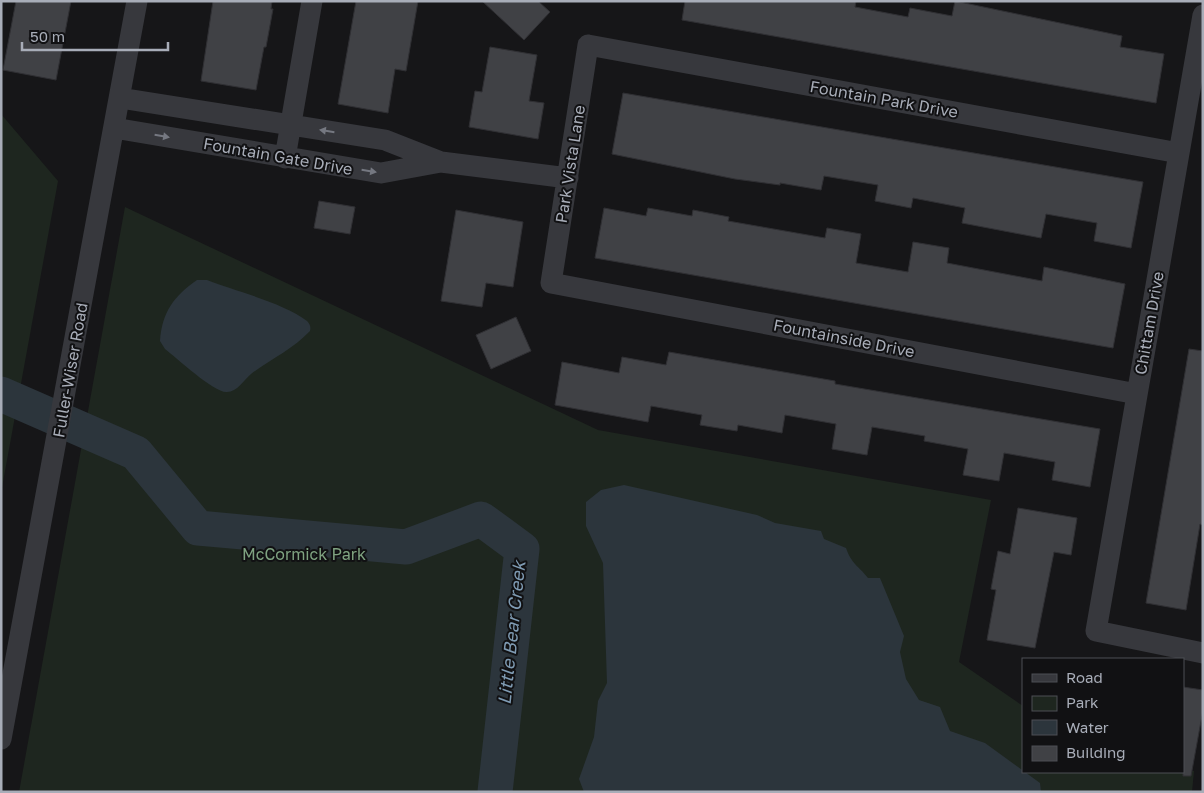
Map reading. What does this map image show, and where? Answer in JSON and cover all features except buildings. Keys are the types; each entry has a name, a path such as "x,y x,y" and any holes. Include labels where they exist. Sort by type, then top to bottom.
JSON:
{"street":[{"name":"Fuller-Wiser Road","path":"1,739 137,1"},
{"path":"285,158 312,1"},
{"name":"Chittam Drive","path":"1203,15 1096,631 1203,653"},
{"name":"Fountain Park Drive","path":"588,45 1179,153"},
{"name":"Park Vista Lane","path":"551,283 588,45"},
{"name":"Fountain Gate Drive","path":"120,98 385,140 441,162 568,178"},
{"name":"Fountain Gate Drive","path":"114,128 380,173 441,162"},
{"name":"Fountainside Drive","path":"551,283 1137,394"}],"green space":[{"path":"1,114 58,181 1,493"},
{"name":"McCormick Park","path":"125,207 598,430 991,500 959,662 1022,705 1022,773 1184,773 1184,769 1194,771 1192,792 19,792"}],"water":[{"path":"197,280 207,280 286,309 307,321 310,331 289,349 251,374 234,390 221,391 186,367 165,349 160,341 163,321 171,306 182,292"},
{"path":"624,485 757,515 775,523 821,531 824,539 846,548 853,562 868,578 880,578 904,636 900,652 906,679 919,700 940,707 950,731 985,743 1022,770 1022,773 1026,773 1040,783 1041,792 584,792 579,779 594,737 598,701 607,683 603,563 586,526 586,502 601,490"}],"waterway":[{"name":"Little Bear Creek","path":"1,394 136,453 198,528 406,547 481,519 522,549 495,792"}]}
